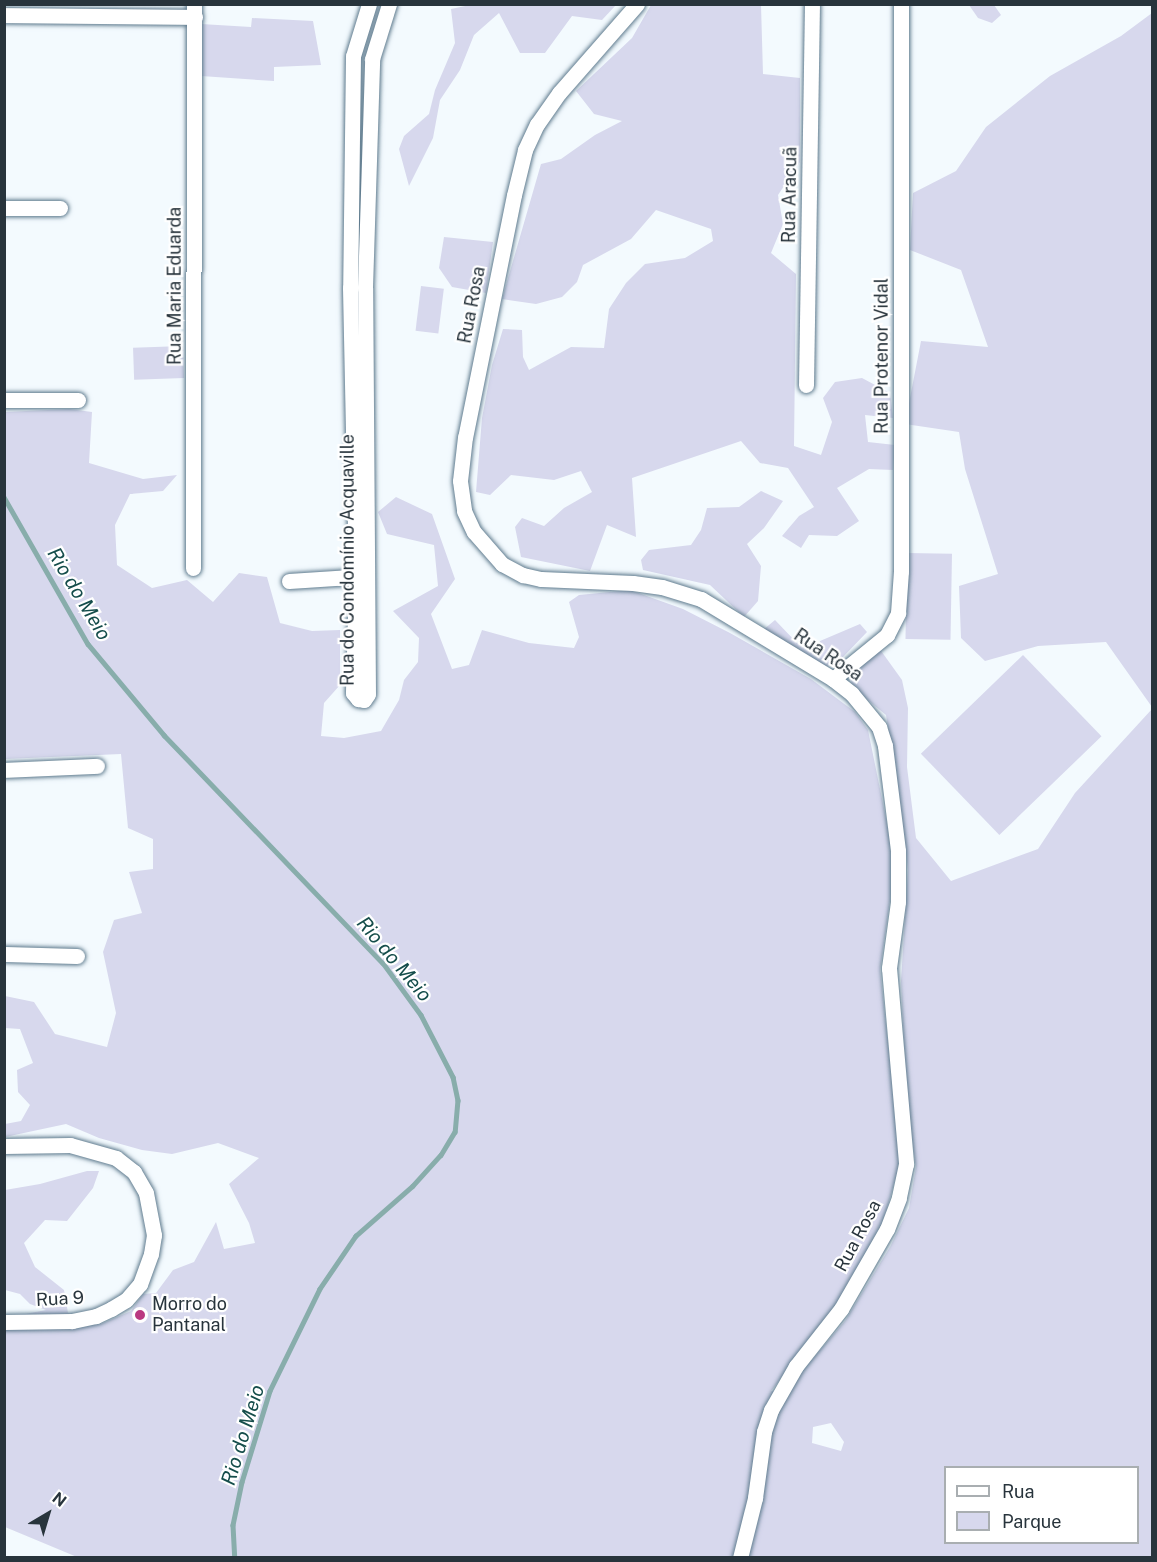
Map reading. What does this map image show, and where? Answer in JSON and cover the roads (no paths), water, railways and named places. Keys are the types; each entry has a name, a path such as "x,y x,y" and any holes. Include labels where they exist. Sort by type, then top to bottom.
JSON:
{"street":[{"name":"Rua do Condomínio Acquaville","path":"362,576 352,693 358,699 364,700 368,694 362,576 358,288 352,143 353,56 369,4"},
{"name":"Rua do Condomínio Acquaville","path":"358,288 370,142 372,59 389,4"},
{"name":"Rua Rosa","path":"637,4 559,93 537,124 525,150 465,437 460,481 465,512 474,532 502,564 523,575 541,579 633,583 684,593 718,608 833,680 867,709 879,728 885,746 898,851 898,902 889,968 906,1164 899,1198 887,1229 841,1309 796,1366 771,1410 764,1432 755,1498 740,1557"},
{"name":"Rua Aracuã","path":"806,385 812,4"},
{"name":"Rua Protenor Vidal","path":"833,680 886,635 898,613 901,571 901,4"},
{"path":"4,15 195,10"},
{"name":"Rua Maria Eduarda","path":"193,568 195,10"},
{"path":"352,143 370,142"},
{"path":"4,208 60,208"},
{"path":"4,400 78,400"},
{"path":"289,581 362,576"},
{"path":"4,770 97,766"},
{"path":"4,954 77,956"},
{"name":"Rua 9","path":"4,1146 70,1145 116,1158 134,1172 146,1193 154,1235 146,1274 126,1300 111,1309 96,1316 72,1321 4,1322"}],"waterway":[{"name":"Rio do Meio","path":"4,497 88,644 164,735 383,963 421,1015 453,1077 458,1100 455,1132 441,1155 413,1186 356,1236 320,1289 270,1391 242,1482 233,1525 235,1558"}],"place":[{"name":"Morro do Pantanal","path":"140,1315"}]}
